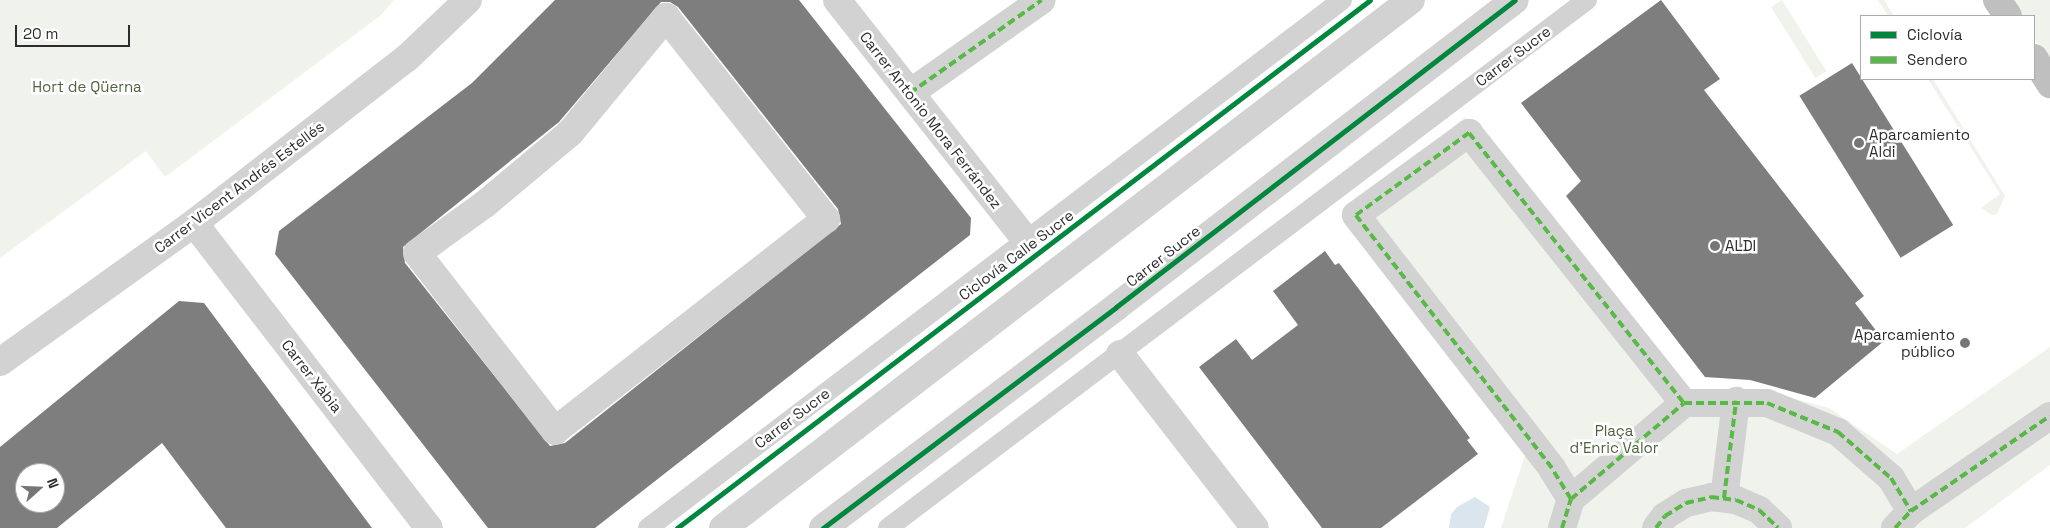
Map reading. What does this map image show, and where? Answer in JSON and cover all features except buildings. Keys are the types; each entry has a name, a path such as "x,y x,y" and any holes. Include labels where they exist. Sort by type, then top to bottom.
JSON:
{"highway":[{"path":"1998,0 2007,15"},
{"path":"2035,60 2050,84"}],"street":[{"name":"Carrer Vicent Andrés Estellés","path":"0,362 194,223 407,58 468,0"},
{"name":"Carrer Antonio Mora Ferrández","path":"837,0 1025,240"},
{"path":"910,93 1042,0"},
{"path":"723,528 1411,0"},
{"name":"Carrer Sucre","path":"823,528 1124,302 1516,0"},
{"path":"666,17 826,219 555,431 417,253 484,204 570,133 666,17"},
{"path":"1571,499 1552,468 1356,215 1468,133 1684,403"},
{"name":"Carrer Xàbia","path":"194,223 429,528"},
{"path":"1120,354 1255,528"},
{"path":"1724,498 1736,401"},
{"path":"1562,528 1571,499 1684,403 1736,401 1768,403 1838,432 1891,478 1903,520 2050,416"},
{"path":"1656,528 1665,516 1686,503 1711,497 1724,498 1759,510 1778,528"}],"lane":[{"name":"Carrer Sucre","path":"648,528 1342,0"},
{"name":"Carrer Sucre","path":"888,528 1587,0"}],"green space":[{"name":"Hort de Qüerna","path":"0,0 394,0 381,15 165,177 146,151 0,258"},
{"path":"1782,0 1827,71 1815,78 1771,7"},
{"path":"1878,0 1884,0 1893,15 1887,15"},
{"path":"2010,0 2050,0 2050,62 2035,39 2035,15 2020,15"},
{"path":"1929,80 1934,80 2005,196 1997,214 1992,215 1981,208 2000,194"},
{"name":"Plaça d'Enric Valor","path":"1465,117 1689,391 1759,389 1829,408 1897,454 2050,347 2050,465 1965,528 1501,528 1526,452 1346,215"}],"shaded area":[{"path":"1475,497 1490,507 1484,528 1449,528 1451,514 1457,507"}],"marked path":[{"path":"910,93 1042,0"},
{"path":"1562,528 1571,499 1552,468 1356,215 1469,133 1684,403 1767,403 1838,432 1891,478 1911,511"},
{"path":"1724,498 1736,401"},
{"path":"1571,499 1684,403"},
{"path":"1895,528 1911,511 2050,416"},
{"path":"1656,528 1665,516 1686,503 1711,497 1736,500 1759,510 1778,528"}],"cycle path":[{"name":"Ciclovía Calle Sucre","path":"677,528 1370,0"},
{"path":"823,528 1116,307 1515,0"}],"place":[{"name":"Aparcamiento Aldi","path":"1859,143"},
{"name":"ALDI","path":"1715,246"},
{"name":"Aparcamiento público","path":"1965,343"}]}
